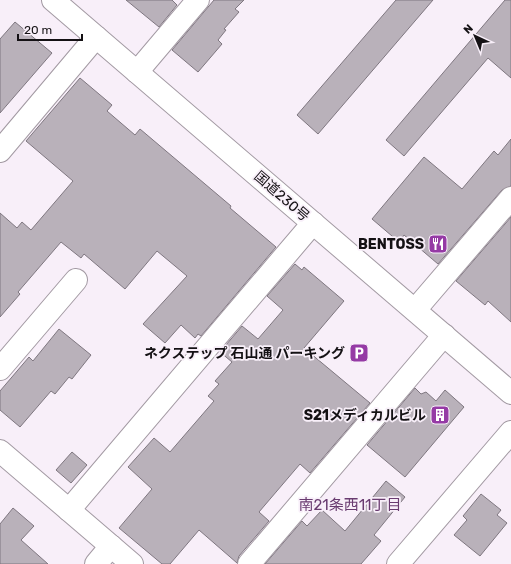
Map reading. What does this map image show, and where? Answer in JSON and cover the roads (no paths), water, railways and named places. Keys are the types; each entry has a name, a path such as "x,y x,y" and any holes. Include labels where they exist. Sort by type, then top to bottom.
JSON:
{"main road":[{"name":"国道230号","path":"53,0 511,393"},
{"path":"137,72 198,0"},
{"path":"0,151 96,37"},
{"path":"415,310 511,198"},
{"path":"69,510 313,223"},
{"path":"0,369 76,280"},
{"path":"249,564 444,335"},
{"path":"398,564 511,432"},
{"path":"0,451 132,564"},
{"path":"96,564 112,546"}],"place":[{"name":"BENTOSS","path":"438,244"},
{"name":"ネクステップ 石山通 パーキング","path":"359,353"},
{"name":"S21メディカルビル","path":"440,415"}],"district":[{"name":"南21条西11丁目","path":"350,505"}]}
